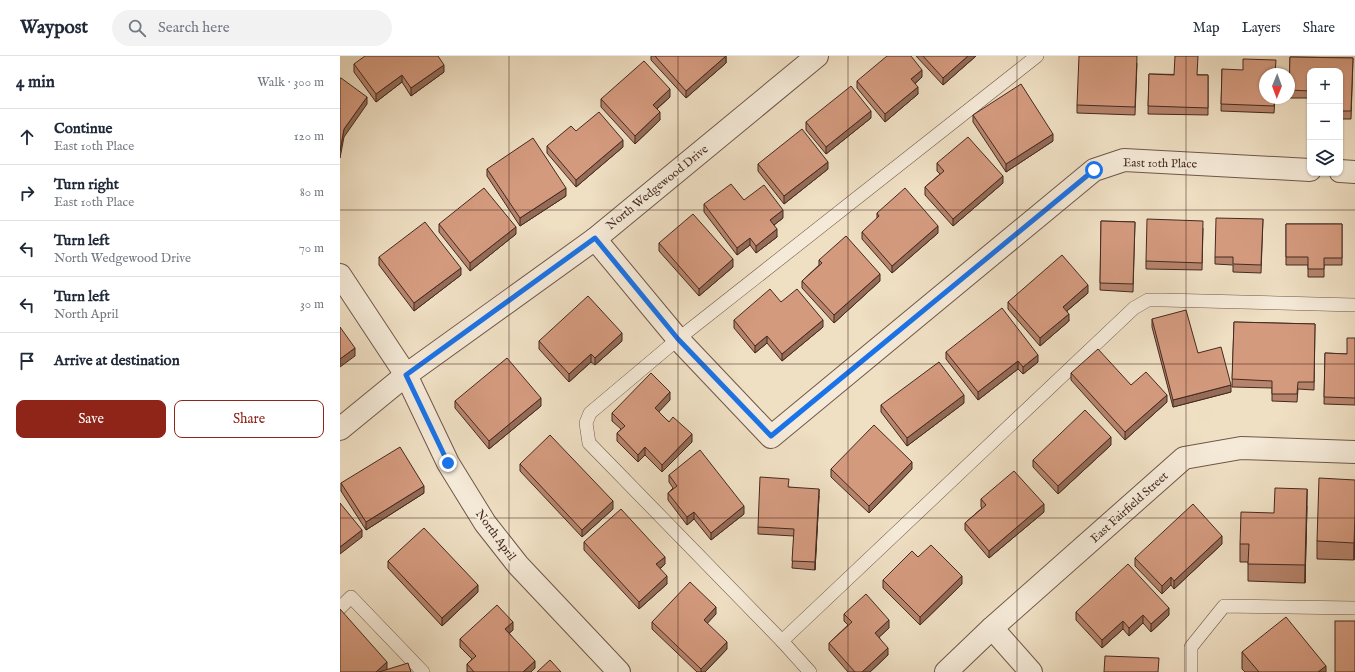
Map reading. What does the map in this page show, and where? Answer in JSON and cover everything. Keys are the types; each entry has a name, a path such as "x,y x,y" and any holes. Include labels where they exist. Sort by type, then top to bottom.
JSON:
{"street":[{"name":"North Wedgewood Drive","path":"340,429 406,375 595,238 817,56"},
{"name":"East 10th Place","path":"595,238 678,339 771,436 1094,170 1124,160 1307,170"},
{"path":"1343,171 1355,172"},
{"name":"North April","path":"340,275 406,375 448,463 485,523 518,565 619,672"},
{"name":"East Fairfield Street","path":"946,672 992,628 1184,458 1241,448 1355,452"},
{"path":"992,628 1031,672"}],"lane":[{"path":"810,672 782,641 588,444 586,423 590,413 678,339 1037,56"},
{"path":"782,641 1134,308 1148,300 1355,305"},
{"path":"340,608 352,597 423,672"},
{"path":"1191,672 1191,647 1224,606 1355,608"}],"building":[{"path":"365,56 438,56 444,65 411,88 402,75 376,94 354,64"},
{"path":"655,56 726,56 686,91"},
{"path":"887,56 911,56 922,70 911,79 918,87 885,114 857,81"},
{"path":"923,56 968,56 943,78"},
{"path":"1079,56 1137,56 1135,107 1077,105"},
{"path":"1175,56 1198,56 1197,75 1208,75 1208,108 1148,106 1149,74 1174,75"},
{"path":"1290,57 1353,58 1351,111 1343,111 1343,68 1307,68 1307,91 1295,90 1295,68 1290,68"},
{"path":"1243,59 1276,60 1275,68 1259,68 1259,104 1274,104 1274,106 1221,104 1222,69 1243,70"},
{"path":"644,61 670,89 653,105 660,112 635,136 601,99"},
{"path":"340,78 367,97 344,129 340,151"},
{"path":"1021,84 1053,134 1006,164 973,115"},
{"path":"851,86 871,111 826,147 806,122"},
{"path":"599,112 623,140 576,180 547,146 571,126 576,131"},
{"path":"802,129 828,162 784,196 758,164"},
{"path":"968,137 1003,176 953,219 925,187 944,171 937,163"},
{"path":"533,138 566,188 520,218 487,169"},
{"path":"731,184 744,200 764,185 783,210 770,220 777,229 756,246 750,238 737,248 704,204"},
{"path":"484,188 516,227 470,263 439,224"},
{"path":"905,188 938,226 892,266 862,232 879,216 877,213"},
{"path":"693,214 733,259 699,289 659,243"},
{"path":"1216,218 1263,219 1261,265 1233,264 1233,257 1215,257"},
{"path":"1147,219 1203,221 1202,263 1146,261"},
{"path":"1101,221 1135,222 1133,284 1100,283"},
{"path":"425,222 461,268 414,303 379,257"},
{"path":"1286,224 1342,224 1342,258 1324,258 1324,269 1308,269 1308,257 1286,257"},
{"path":"846,236 880,274 834,315 802,281 822,263 819,260"},
{"path":"1062,255 1088,285 1063,307 1069,314 1040,338 1008,302"},
{"path":"770,289 781,302 797,289 823,320 782,354 767,336 755,346 734,320"},
{"path":"588,296 622,333 595,358 591,354 569,374 539,341"},
{"path":"1002,308 1038,355 1023,367 1018,361 978,392 946,352"},
{"path":"1186,310 1198,353 1221,347 1231,385 1173,400 1152,319"},
{"path":"1234,322 1315,324 1314,382 1298,382 1297,394 1272,394 1272,381 1232,379"},
{"path":"340,327 355,348 340,359"},
{"path":"1347,338 1355,338 1355,398 1324,397 1325,353 1347,354"},
{"path":"1098,349 1131,385 1146,372 1167,395 1125,432 1071,373"},
{"path":"507,358 541,398 489,441 455,401"},
{"path":"939,362 964,395 907,438 881,405"},
{"path":"651,373 670,392 655,408 669,422 673,417 692,434 662,465 645,447 638,455 617,433 625,426 612,413"},
{"path":"1085,410 1111,437 1058,486 1033,460"},
{"path":"874,425 912,462 869,506 831,469"},
{"path":"550,435 613,501 582,530 520,464"},
{"path":"400,447 424,486 366,522 341,483"},
{"path":"700,450 744,506 711,533 694,512 687,517 668,493 677,486 669,475"},
{"path":"1014,471 1044,504 989,551 965,523 986,505 981,499"},
{"path":"760,477 789,479 788,487 819,489 815,562 792,561 794,529 758,527"},
{"path":"1319,478 1355,480 1354,543 1317,541"},
{"path":"1275,488 1307,489 1305,565 1248,564 1249,544 1240,544 1241,512 1274,513"},
{"path":"340,503 362,530 340,547"},
{"path":"1193,504 1222,536 1174,581 1171,577 1162,586 1135,558"},
{"path":"621,509 665,557 656,564 667,576 639,602 584,542"},
{"path":"424,528 478,585 442,618 388,561"},
{"path":"931,545 962,576 920,617 883,580 912,551 918,557"},
{"path":"1128,564 1169,608 1151,624 1143,615 1129,628 1123,621 1102,640 1076,612"},
{"path":"690,582 716,607 704,620 727,642 701,669 652,622"},
{"path":"866,594 889,620 875,633 888,648 862,672 855,672 829,643 852,622 844,614"},
{"path":"497,605 513,622 505,629 535,661 523,672 474,672 467,664 476,656 460,639"},
{"path":"340,609 387,662 376,672 340,672"},
{"path":"1286,617 1326,666 1318,672 1259,672 1242,652"},
{"path":"1335,621 1355,621 1355,672 1335,672"},
{"path":"1105,656 1159,658 1158,672 1104,672"},
{"path":"550,660 561,672 537,672"},
{"path":"408,663 411,672 379,672"}],"route":[{"path":"448,463 406,375 595,238 678,339 771,436 1094,170"}]}
